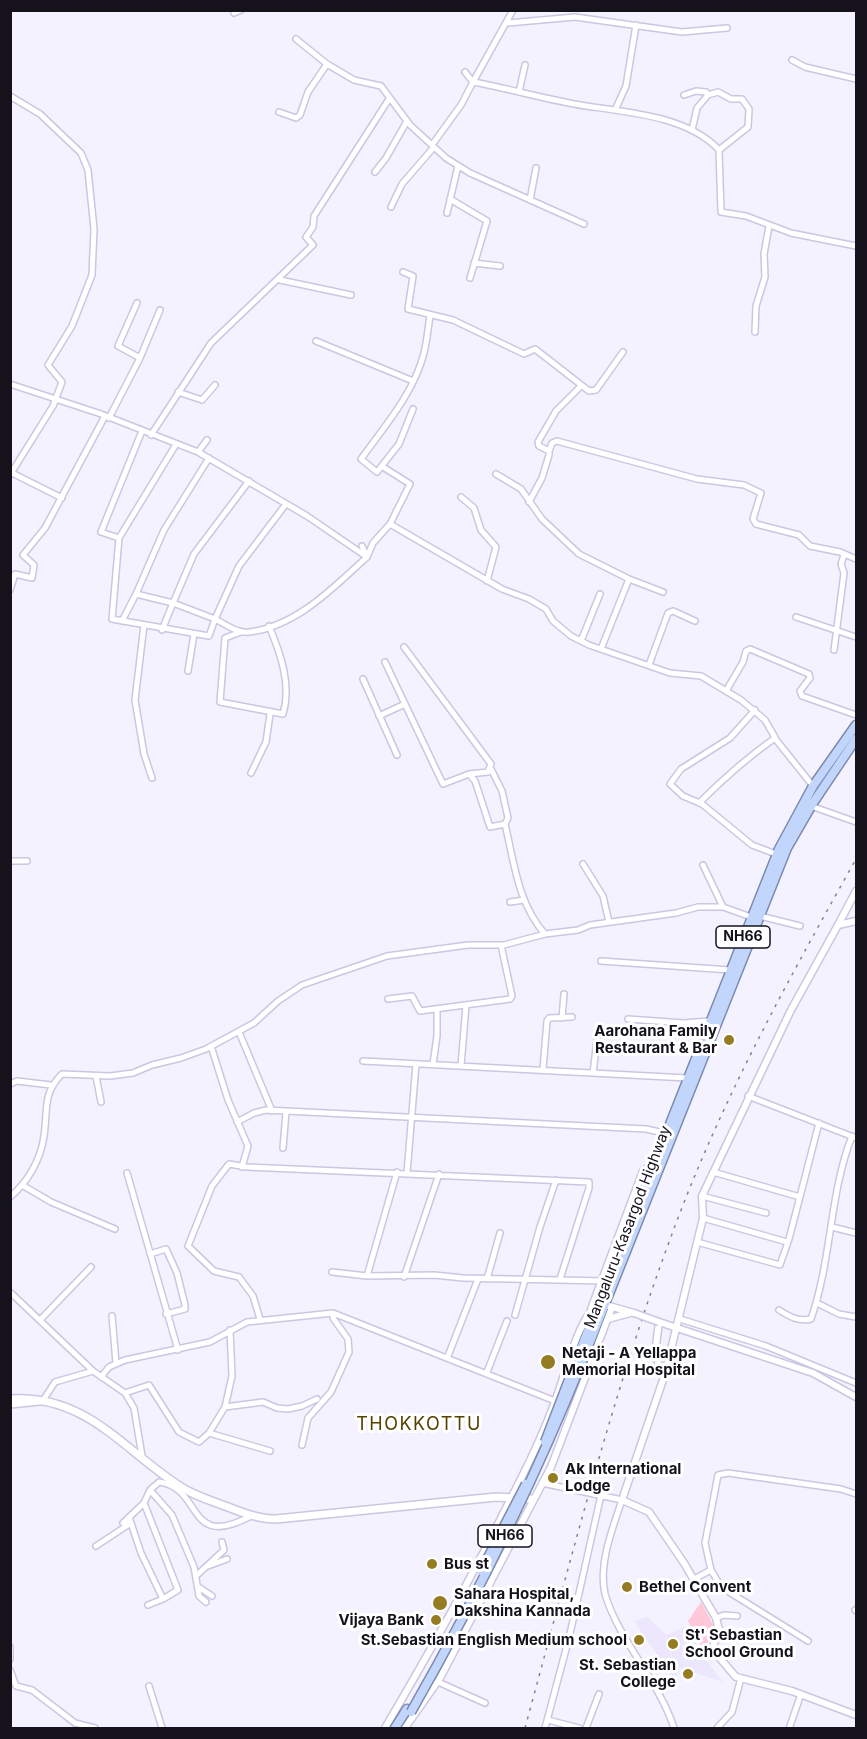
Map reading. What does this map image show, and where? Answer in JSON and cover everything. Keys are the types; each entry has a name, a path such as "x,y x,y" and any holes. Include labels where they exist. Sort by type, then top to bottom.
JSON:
{"highway":[{"name":"Mangaluru-Kasargod Highway","path":"605,1305 604,1281 657,1162 756,917 776,854 813,786 856,724"},
{"name":"Mangaluru-Kasargod Highway","path":"395,1728 409,1710 456,1632 521,1506 548,1448 583,1353 605,1305 657,1162 664,1132 730,970 787,848 811,806 856,739"},
{"name":"Mangaluru-Kasargod Highway","path":"404,1728 409,1710"}],"main road":[{"path":"10,1399 33,1398 64,1407 104,1427 142,1456 170,1482 251,1516 276,1519 514,1496 531,1499"},
{"path":"10,1404 40,1401"}],"street":[{"path":"234,13 242,10"},
{"path":"391,207 402,184 433,146 461,105 508,23 513,10"},
{"path":"508,23 575,17 682,32 727,28"},
{"path":"616,108 626,86 636,25"},
{"path":"296,39 327,64 354,80 381,86 407,121 458,166 584,224"},
{"path":"792,60 805,67 856,79"},
{"path":"279,112 296,118 300,115 308,92 327,64"},
{"path":"519,92 525,65"},
{"path":"465,72 473,82 587,106 616,108 692,130 707,137 719,150 721,212 746,216 769,226 856,246"},
{"path":"684,95 701,91 708,96"},
{"path":"692,130 697,108 708,96 718,92 731,99 742,99 749,109 748,127 719,150"},
{"path":"10,96 40,114 81,153 88,170 94,230 92,275 72,326 48,365 62,382 55,400 11,474 62,498"},
{"path":"151,435 211,343 280,280 313,245 306,237 313,227 314,216 389,99"},
{"path":"375,172 386,158 407,121"},
{"path":"447,213 458,166"},
{"path":"530,200 536,168"},
{"path":"450,199 487,221 470,278"},
{"path":"755,332 756,306 765,277 764,254 769,226"},
{"path":"474,264 500,266"},
{"path":"403,272 413,276 408,309 453,320 524,354 535,349 580,387 594,392 623,352"},
{"path":"280,280 351,295"},
{"path":"137,303 118,346 140,357"},
{"path":"10,590 15,574 32,578 34,565 23,555 45,528 62,498 140,357 160,310"},
{"path":"413,409 399,444 377,472 362,459 402,402 413,381 424,355 430,316"},
{"path":"316,341 413,381"},
{"path":"10,384 107,417 175,446 198,452 249,481 367,557"},
{"path":"178,392 202,400 215,385"},
{"path":"549,452 539,446 538,442 556,411 580,387"},
{"path":"119,538 101,532 142,431"},
{"path":"198,452 207,440"},
{"path":"529,502 542,478 552,442 557,441 697,479 744,485 761,493 753,519 756,524 799,535 810,546 830,549 856,559"},
{"path":"175,446 119,538 112,619 162,630 209,636 238,566 286,504"},
{"path":"122,621 164,530 208,458"},
{"path":"269,626 280,652 286,691 283,714 270,714 220,702 225,638 283,621 317,601 367,557 373,543 390,524 410,484 383,467"},
{"path":"496,474 521,489 555,534 579,554 628,579 663,592"},
{"path":"162,630 194,554 249,481"},
{"path":"461,496 474,508 482,530 496,547 488,581"},
{"path":"390,524 502,590 530,599 546,609 553,621 581,641 670,673 701,676 726,691 755,710 765,720 775,738 813,786"},
{"path":"362,546 367,557"},
{"path":"834,650 838,631 844,555"},
{"path":"601,649 628,579"},
{"path":"136,594 173,603 242,632"},
{"path":"581,641 600,594"},
{"path":"649,665 668,613 672,611 695,621"},
{"path":"796,617 856,638"},
{"path":"144,625 135,700 144,754 152,778"},
{"path":"189,671 194,634"},
{"path":"404,647 491,764 491,769 502,791 508,818 505,824 524,900 531,918 545,934"},
{"path":"726,691 743,662 746,651 750,649 808,673 810,678 800,691 802,696 856,715"},
{"path":"385,662 442,784 470,774 488,772 491,769"},
{"path":"363,679 397,755"},
{"path":"380,716 405,704"},
{"path":"755,710 730,738 681,769 670,784 683,796 699,803 752,845 776,854"},
{"path":"252,773 266,742 270,714"},
{"path":"699,803 740,763 753,757 775,738"},
{"path":"470,774 475,781 490,827 505,824"},
{"path":"811,806 856,822"},
{"path":"10,861 27,861"},
{"path":"583,864 603,896 609,922"},
{"path":"703,865 723,907"},
{"path":"674,1728 657,1688 620,1625 605,1593 604,1565 622,1500 665,1374 678,1328 703,1218 702,1196 791,1010 856,891"},
{"path":"510,903 524,900"},
{"path":"10,1197 31,1173 44,1138 47,1099 51,1085 62,1074 96,1076 133,1073 211,1046 254,1023 278,1001 302,985 331,973 387,956 468,945 501,945 545,934 578,930 609,922 656,917 698,907 723,907 756,917 800,926"},
{"path":"838,925 856,921"},
{"path":"388,999 412,996 417,1010 511,999 501,945"},
{"path":"601,961 730,970"},
{"path":"562,1018 564,994"},
{"path":"461,1066 466,1005"},
{"path":"433,1064 437,1035 437,1009"},
{"path":"543,1069 547,1021 549,1018 572,1017"},
{"path":"628,1019 684,1023 710,1021"},
{"path":"239,1032 272,1111"},
{"path":"593,1072 598,1032"},
{"path":"211,1046 237,1122 248,1146 243,1167"},
{"path":"363,1061 687,1078"},
{"path":"407,1173 416,1064"},
{"path":"96,1076 102,1102"},
{"path":"10,1084 17,1081 51,1085"},
{"path":"748,1096 854,1137 840,1174 824,1280 811,1319 791,1317 779,1310"},
{"path":"237,1122 256,1112 272,1111 654,1129 664,1132"},
{"path":"283,1148 286,1112"},
{"path":"697,1242 780,1265 819,1123"},
{"path":"260,1319 253,1296 239,1277 212,1269 191,1251 188,1244 203,1214 212,1186 223,1168 229,1164 243,1167 397,1172 590,1183 560,1279"},
{"path":"367,1276 397,1172"},
{"path":"713,1172 800,1197"},
{"path":"126,1173 178,1350"},
{"path":"404,1277 439,1174"},
{"path":"515,1315 556,1180"},
{"path":"22,1185 60,1207 115,1229"},
{"path":"702,1196 766,1213"},
{"path":"703,1218 787,1242"},
{"path":"832,1227 856,1233"},
{"path":"487,1279 500,1233"},
{"path":"150,1254 166,1249 180,1283 185,1308 166,1314"},
{"path":"41,1319 91,1267"},
{"path":"332,1272 367,1276 434,1275 478,1279 604,1281 514,1496 470,1581 385,1728"},
{"path":"448,1356 478,1279"},
{"path":"10,1292 41,1319 93,1371 124,1393 134,1408 142,1456"},
{"path":"816,1303 839,1314 856,1317"},
{"path":"591,1311 605,1305 632,1313 813,1373 856,1397"},
{"path":"404,1728 438,1682 560,1446 608,1319 605,1305"},
{"path":"302,1445 308,1418 331,1392 349,1353 348,1339 334,1320 333,1313"},
{"path":"101,1377 116,1363 210,1342 230,1330 260,1319 333,1313 448,1356 555,1401"},
{"path":"608,1319 632,1313"},
{"path":"112,1316 116,1363"},
{"path":"680,1319 766,1346 856,1383"},
{"path":"488,1372 507,1321"},
{"path":"659,1322 655,1355 658,1367 665,1374"},
{"path":"124,1393 149,1385 182,1435 199,1442 209,1433 225,1407 232,1376 230,1330"},
{"path":"40,1401 55,1382 93,1371"},
{"path":"225,1407 263,1402 277,1408 288,1409 317,1399"},
{"path":"209,1433 270,1451"},
{"path":"808,1641 771,1616 729,1595 721,1587 711,1570 705,1543 716,1483 722,1473 856,1494"},
{"path":"96,1546 130,1520 159,1482 170,1482 205,1524 220,1528 251,1516"},
{"path":"542,1483 622,1500 649,1512 694,1579 716,1618 719,1630 712,1649 736,1677 801,1694 856,1715"},
{"path":"150,1491 172,1515 196,1576 200,1588 199,1596 206,1602"},
{"path":"545,1728 601,1495"},
{"path":"144,1503 178,1590 148,1605"},
{"path":"123,1523 130,1520"},
{"path":"130,1520 141,1553 163,1599"},
{"path":"196,1576 224,1550 222,1542"},
{"path":"208,1566 227,1559"},
{"path":"694,1579 711,1570"},
{"path":"200,1588 212,1596"},
{"path":"716,1618 737,1616"},
{"path":"10,1647 10,1659"},
{"path":"10,1670 16,1686 32,1690 75,1723 95,1728"},
{"path":"717,1728 732,1712 741,1678"},
{"path":"438,1682 485,1703"},
{"path":"149,1686 162,1728"},
{"path":"586,1728 599,1694"},
{"path":"790,1726 801,1694"},
{"path":"548,1720 579,1728"}],"shaded area":[{"path":"701,1602 716,1630 710,1641 701,1646 688,1621"},
{"name":"St' Sebastian School Ground","path":"647,1617 667,1635 687,1626 701,1653 723,1682 680,1668 677,1675 672,1677 634,1621"}],"railway":[{"path":"525,1728 611,1418 672,1234 711,1137 756,1043 856,859"}],"place":[{"name":"Aarohana Family Restaurant & Bar","path":"729,1040"},
{"name":"Netaji - A Yellappa Memorial Hospital","path":"548,1362"},
{"name":"Ak International Lodge","path":"553,1478"},
{"name":"Bus st","path":"432,1564"},
{"name":"Bethel Convent","path":"627,1587"},
{"name":"Sahara Hospital, Dakshina Kannada","path":"440,1603"},
{"name":"Vijaya Bank","path":"436,1620"},
{"name":"St.Sebastian English Medium school","path":"639,1640"},
{"name":"St' Sebastian School Ground","path":"673,1644"},
{"name":"St. Sebastian College","path":"688,1674"}],"district":[{"name":"THOKKOTTU","path":"419,1425"}]}
